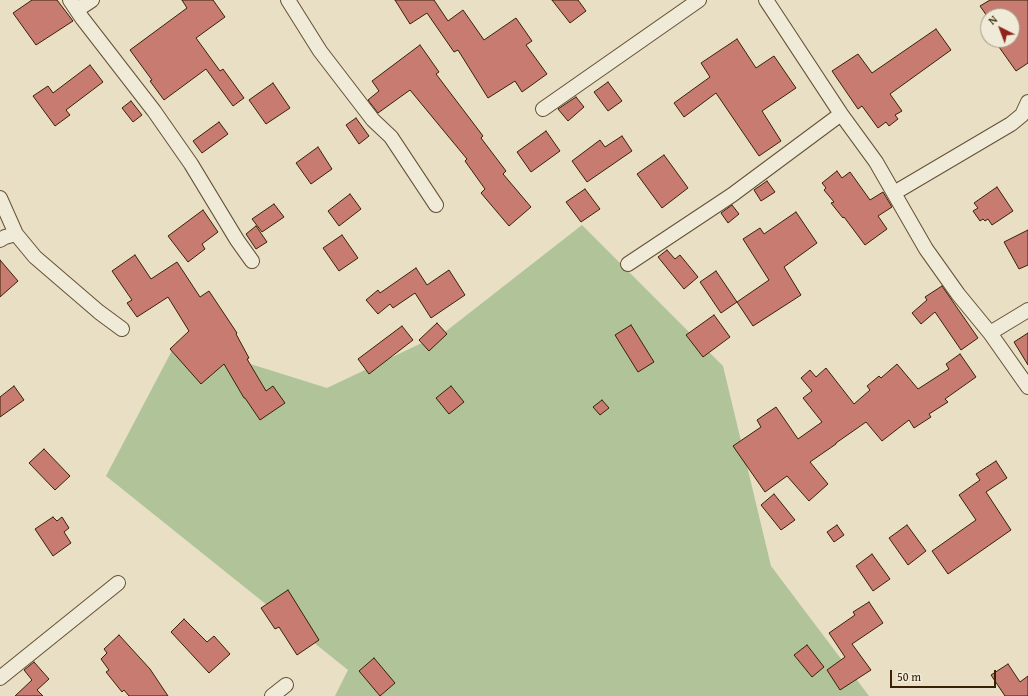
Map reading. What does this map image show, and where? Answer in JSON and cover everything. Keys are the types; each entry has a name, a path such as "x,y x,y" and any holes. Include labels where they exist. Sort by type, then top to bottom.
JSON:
{"street":[{"path":"92,0 73,5 154,111 191,164 237,240 252,261"},
{"path":"288,0 320,51 373,120 391,137 436,205"},
{"path":"543,109 699,0"},
{"path":"766,0 841,114 876,162 926,249 958,294 990,333 1028,387"},
{"path":"894,193 1011,124 1022,115 1028,102"},
{"path":"628,264 732,195 841,114"},
{"path":"0,198 16,234 35,257 99,312 122,329"},
{"path":"0,240 16,234"},
{"path":"990,333 1028,310"},
{"path":"0,678 118,583"},
{"path":"272,696 286,685"}],"green space":[{"path":"582,225 723,366 771,566 869,696 335,696 348,670 106,476 177,341 327,388 445,332"}],"building":[{"path":"32,0 57,0 73,21 36,45 13,13"},
{"path":"182,0 213,0 225,17 196,38 220,71 223,69 244,98 233,106 206,69 164,100 150,81 152,80 130,50 187,8"},
{"path":"395,0 434,0 448,21 463,10 484,40 516,18 532,41 526,45 547,74 522,92 515,81 488,98 458,50 454,52 427,13 410,24"},
{"path":"552,0 578,0 586,11 570,23"},
{"path":"990,0 1028,0 1028,63 1016,71 1000,48 1020,48 1020,8 981,8 980,6"},
{"path":"936,29 951,50 890,94 902,111 895,115 898,119 889,126 886,122 878,128 862,106 858,109 832,71 858,54 872,73"},
{"path":"737,39 756,68 774,56 796,88 762,111 781,141 759,156 716,93 684,117 674,103 710,77 701,63"},
{"path":"420,45 439,72 436,74 483,136 481,138 506,171 503,174 531,207 509,226 481,193 485,189 465,161 467,159 410,90 378,113 368,100 379,91 372,81"},
{"path":"90,65 103,82 66,110 70,115 55,126 33,96 48,86 53,93"},
{"path":"608,82 622,101 608,111 594,92"},
{"path":"273,83 290,108 266,124 249,100"},
{"path":"576,97 584,107 568,121 558,109"},
{"path":"131,101 142,115 133,122 122,108"},
{"path":"356,118 369,136 359,144 346,125"},
{"path":"219,122 228,134 202,153 193,141"},
{"path":"546,131 560,151 531,172 517,152"},
{"path":"622,136 632,151 587,182 572,161 600,140 605,147"},
{"path":"318,147 332,169 311,184 296,163"},
{"path":"664,155 688,188 662,208 637,174"},
{"path":"837,171 842,178 850,172 870,200 883,192 892,207 878,216 887,229 865,245 844,217 843,218 831,203 834,202 824,190 826,188 822,183"},
{"path":"767,181 775,192 761,201 754,190"},
{"path":"997,187 1013,211 992,225 988,219 985,221 983,219 980,221 973,211 978,208 974,203"},
{"path":"585,189 600,209 581,222 566,202"},
{"path":"350,194 361,209 339,226 328,211"},
{"path":"274,204 284,217 262,232 252,219"},
{"path":"732,205 739,214 728,223 721,213"},
{"path":"203,210 218,232 202,244 205,249 188,262 168,236"},
{"path":"796,212 817,243 784,267 801,295 753,326 737,302 769,280 743,239 760,228 764,234"},
{"path":"256,226 267,242 256,249 246,234"},
{"path":"1028,230 1028,265 1019,269 1004,242"},
{"path":"342,235 358,258 339,271 323,248"},
{"path":"667,250 675,259 680,255 698,277 684,289 658,257"},
{"path":"135,255 151,279 177,262 200,297 209,291 237,333 236,334 249,358 247,359 266,391 273,386 285,403 260,420 244,398 224,364 201,384 170,349 189,331 168,297 137,317 127,303 132,300 112,271"},
{"path":"0,260 18,281 0,297"},
{"path":"416,268 427,285 449,270 465,295 431,318 415,293 393,308 390,304 378,314 366,300 378,290 380,293"},
{"path":"716,271 737,302 721,313 700,282"},
{"path":"942,286 978,338 961,350 935,312 921,324 912,313 927,300 925,297"},
{"path":"714,315 730,337 703,357 686,335"},
{"path":"437,323 447,334 429,351 419,340"},
{"path":"631,325 654,362 638,372 615,335"},
{"path":"402,326 413,340 369,374 358,359"},
{"path":"1028,333 1028,365 1014,342"},
{"path":"960,354 976,377 945,399 948,402 929,414 931,417 914,428 909,420 882,441 866,422 810,462 828,484 809,501 787,476 765,492 733,446 761,427 757,420 776,407 798,439 822,422 803,398 812,391 801,378 810,370 816,377 826,368 854,404 870,390 867,386 879,376 881,378 897,364 918,389 949,369 946,364"},
{"path":"14,386 24,400 0,417 0,397"},
{"path":"451,386 464,402 449,414 436,398"},
{"path":"602,400 609,408 600,415 593,407"},
{"path":"44,449 70,476 55,490 29,463"},
{"path":"996,461 1007,478 986,492 1011,530 948,574 932,551 976,520 959,495 980,480 976,474"},
{"path":"774,494 795,520 781,530 761,505"},
{"path":"53,517 57,521 62,517 69,528 64,532 71,543 53,556 35,529"},
{"path":"837,525 844,535 834,542 827,532"},
{"path":"907,525 926,551 908,565 889,538"},
{"path":"872,554 890,579 873,591 856,566"},
{"path":"288,590 319,640 297,655 279,627 275,629 261,608"},
{"path":"869,602 883,623 852,644 871,670 840,690 827,670 845,657 829,633 855,615 853,612"},
{"path":"184,619 207,642 214,636 230,654 209,673 171,632"},
{"path":"119,635 150,669 168,696 129,696 124,690 122,692 106,672 109,670 101,659 107,653 104,649"},
{"path":"807,645 824,667 812,677 794,655"},
{"path":"374,658 395,683 380,696 359,671"},
{"path":"34,662 49,679 37,690 43,696 15,696 32,680 24,670"},
{"path":"1008,664 1020,682 1028,676 1028,696 1005,696 991,675"}]}
